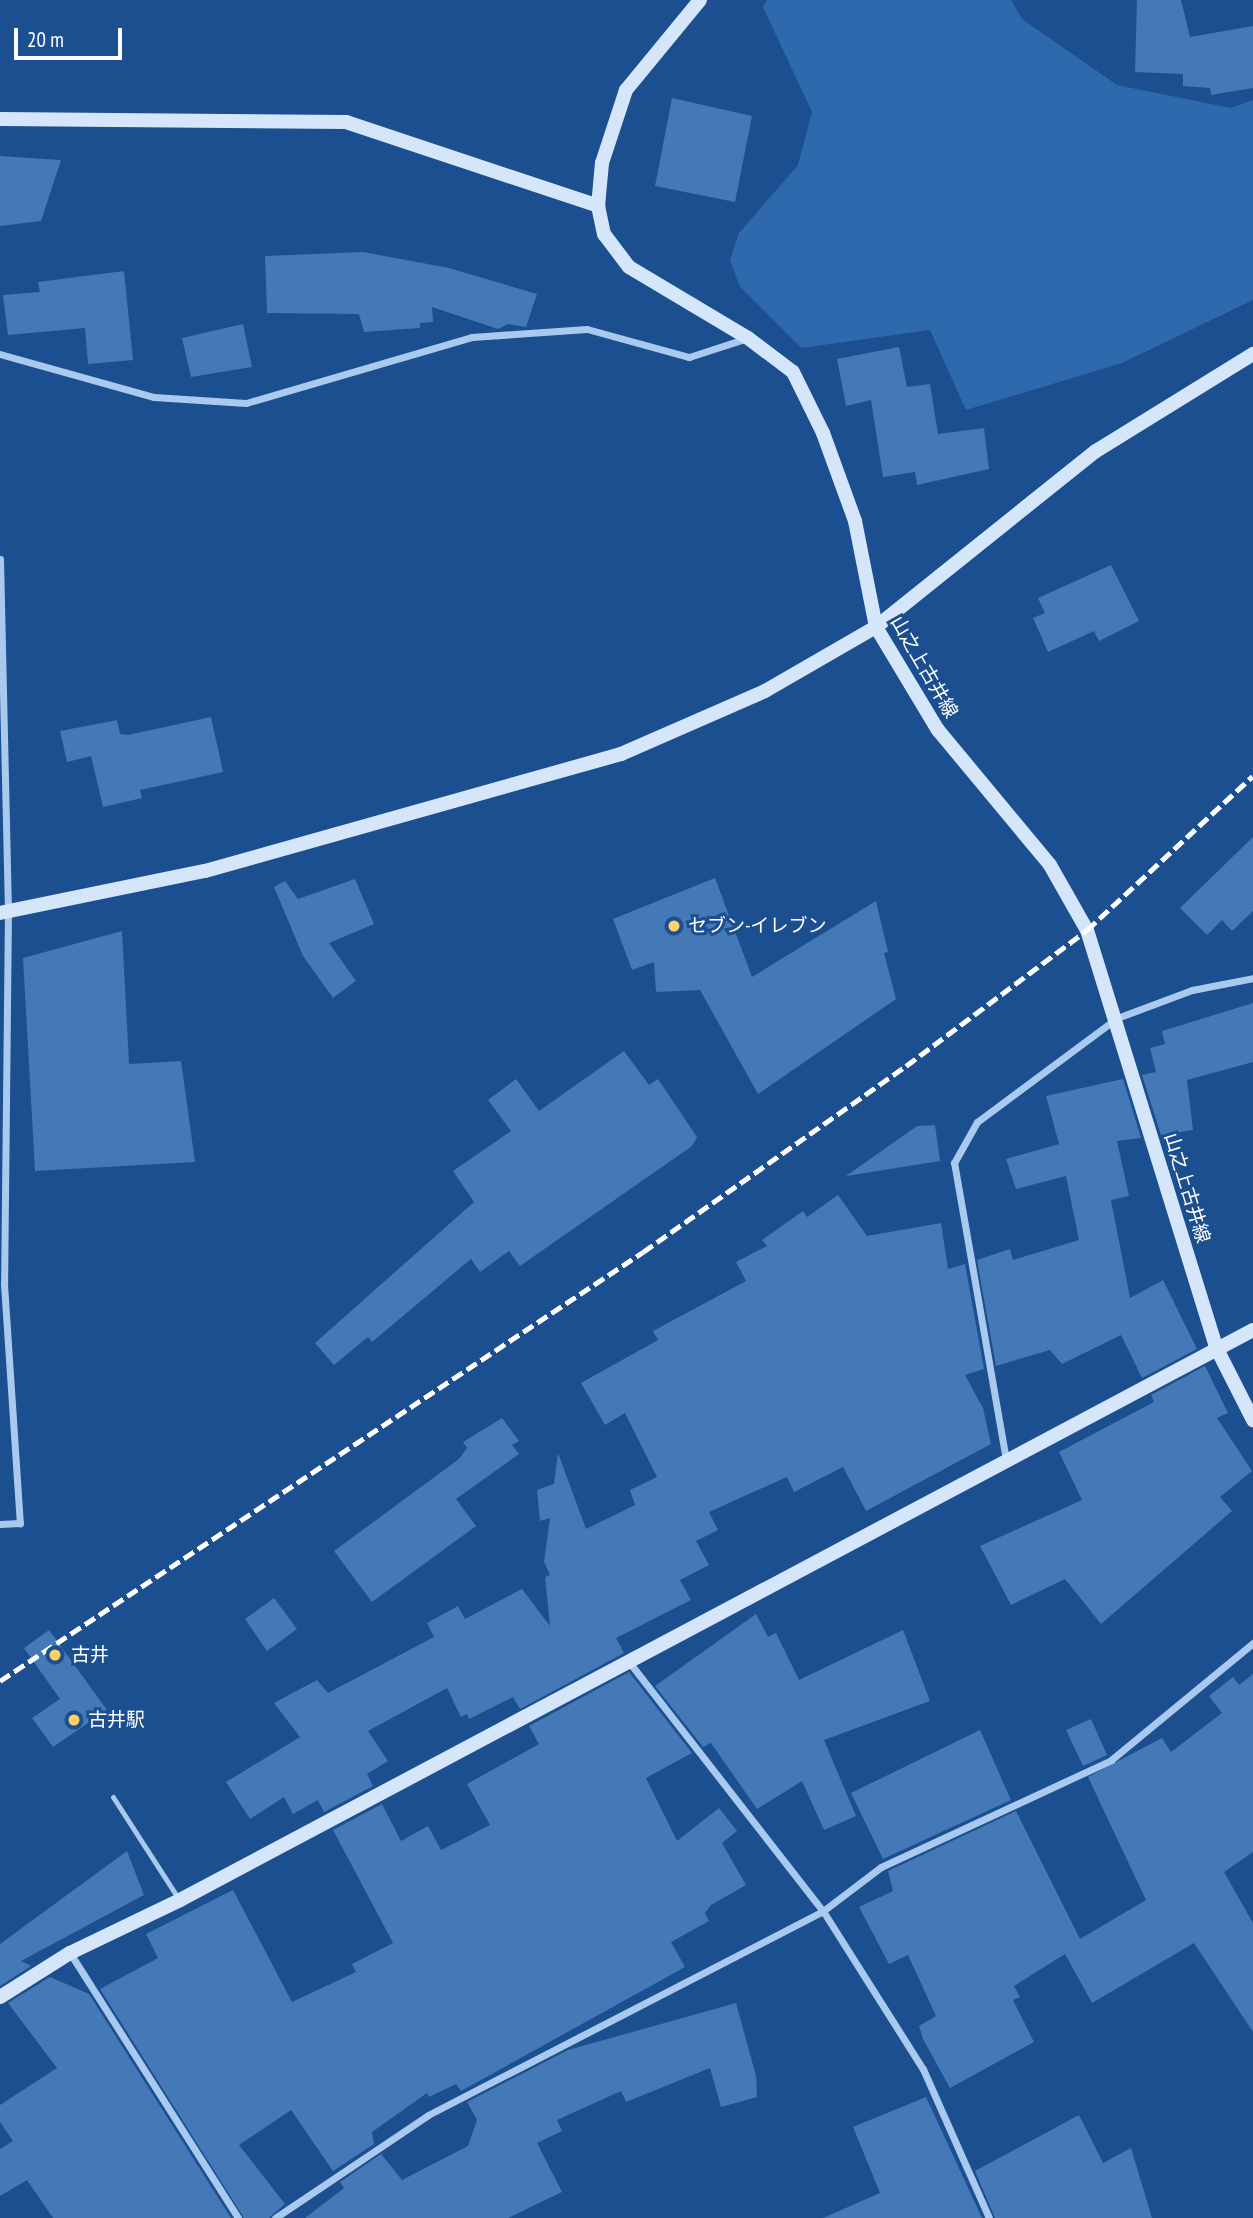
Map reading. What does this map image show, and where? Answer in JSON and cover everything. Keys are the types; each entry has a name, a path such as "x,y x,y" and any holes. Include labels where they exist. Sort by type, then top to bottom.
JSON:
{"street":[{"name":"山之上古井線","path":"700,0 626,90 602,163 598,206 604,234 629,267 748,338 793,372 823,433 855,521 876,627 937,730 1050,865 1087,930 1117,1018 1217,1349 1253,1420"},
{"path":"0,119 346,122 598,206"},
{"path":"0,354 154,397 246,403 472,337 587,328 689,357 748,338"},
{"path":"4,912 205,871 621,754 765,691 876,627 1096,451 1253,354"},
{"path":"0,559 4,1284 20,1523 0,1524"},
{"path":"1006,1460 954,1163 977,1122 1117,1018 1192,990 1253,978"},
{"path":"0,1997 70,1952 180,1900 626,1658 1253,1330"},
{"path":"275,2218 428,2115 823,1911 881,1867 1111,1760 1253,1643"},
{"path":"626,1658 823,1911 923,2069 989,2218"},
{"path":"70,1952 238,2218"}],"lane":[{"path":"113,1797 180,1900"}],"shaded area":[{"path":"767,0 1011,0 1022,19 1117,85 1231,108 1253,100 1253,300 1122,363 966,410 930,330 801,348 740,287 730,260 739,233 798,165 812,112 763,7"}],"building":[{"path":"1137,0 1181,0 1190,37 1253,26 1253,88 1211,95 1210,88 1183,86 1183,74 1135,72"},
{"path":"672,98 752,116 735,202 655,186"},
{"path":"0,156 61,160 41,221 0,226"},
{"path":"363,252 449,268 537,294 526,327 508,324 498,329 432,307 433,322 420,323 420,328 364,332 359,314 267,313 265,256"},
{"path":"124,271 133,360 88,364 85,328 8,335 3,295 40,292 38,282"},
{"path":"243,324 252,367 191,377 182,338"},
{"path":"899,347 907,387 930,384 938,434 984,428 989,469 917,485 915,472 883,477 871,400 846,406 837,359"},
{"path":"1111,565 1139,621 1099,641 1094,631 1048,652 1033,618 1045,613 1038,598"},
{"path":"211,717 223,772 140,790 142,798 103,807 91,756 67,762 60,731 117,720 120,734 128,735"},
{"path":"1253,837 1253,911 1232,931 1222,920 1207,935 1180,908"},
{"path":"715,878 752,977 876,901 888,952 884,953 896,999 758,1094 700,990 656,992 654,962 632,970 613,919"},
{"path":"355,879 374,924 329,943 356,981 333,998 303,956 274,887 285,881 298,899"},
{"path":"122,931 129,1064 181,1061 195,1162 35,1171 23,958"},
{"path":"1253,1003 1253,1062 1187,1080 1193,1130 1161,1135 1142,1075 1156,1072 1150,1048 1165,1044 1162,1031"},
{"path":"624,1051 649,1085 658,1079 697,1137 692,1146 520,1266 509,1251 480,1272 471,1259 372,1342 368,1337 334,1365 315,1343 474,1202 453,1171 511,1131 488,1100 516,1079 539,1111"},
{"path":"1123,1079 1141,1138 1117,1141 1129,1196 1111,1200 1130,1298 1163,1280 1197,1349 1142,1378 1121,1335 1062,1364 1050,1350 996,1366 977,1260 1010,1249 1013,1260 1079,1240 1066,1176 1016,1189 1006,1159 1059,1144 1046,1096"},
{"path":"935,1125 940,1161 846,1176 917,1126"},
{"path":"838,1195 867,1236 941,1223 948,1269 965,1264 984,1369 965,1375 983,1408 991,1444 866,1511 843,1467 794,1492 787,1477 709,1512 718,1530 696,1541 709,1565 680,1580 691,1600 616,1638 624,1653 520,1709 513,1697 469,1719 467,1714 461,1717 447,1688 368,1731 388,1761 367,1774 373,1786 324,1812 318,1800 293,1814 284,1797 250,1819 226,1782 300,1737 274,1703 317,1680 328,1693 434,1637 427,1623 458,1606 465,1619 522,1589 550,1626 545,1577 550,1575 544,1562 550,1518 540,1521 537,1490 554,1484 558,1453 586,1529 635,1505 630,1490 657,1477 625,1413 605,1425 581,1383 658,1340 653,1331 746,1281 736,1262 767,1246 762,1240 803,1211 807,1217"},
{"path":"1205,1366 1228,1413 1217,1418 1252,1471 1220,1497 1232,1511 1101,1624 1065,1579 1011,1605 980,1546 1082,1500 1059,1452 1154,1402 1151,1395"},
{"path":"502,1418 519,1441 512,1445 519,1454 456,1499 476,1526 372,1602 334,1551 459,1459 467,1448 463,1442"},
{"path":"274,1598 297,1629 267,1651 245,1619"},
{"path":"756,1614 768,1637 776,1633 799,1680 903,1630 930,1701 824,1740 856,1816 824,1830 802,1781 757,1809 711,1743 703,1747 655,1686"},
{"path":"49,1630 107,1710 53,1747 32,1718 60,1699 24,1648"},
{"path":"629,1672 692,1753 646,1778 677,1841 719,1808 737,1831 722,1843 746,1885 711,1905 705,1913 709,1921 671,1942 685,1967 461,2091 456,2084 429,2097 427,2093 372,2132 374,2144 333,2171 291,2110 239,2145 285,2204 269,2218 244,2218 100,1989 158,1958 146,1934 233,1890 292,2002 356,1972 352,1964 393,1943 333,1830 382,1804 401,1841 428,1826 441,1850 490,1825 467,1784 539,1744 529,1726"},
{"path":"1253,1674 1253,1852 1224,1872 1253,1923 1253,2032 1194,1943 1092,2003 1065,1954 1014,1986 1020,1997 1013,2000 1034,2042 950,2088 923,2039 919,2026 936,2016 908,1955 889,1964 859,1907 893,1891 888,1871 1016,1811 1080,1939 1146,1900 1088,1777 1162,1738 1171,1752 1222,1713 1209,1696 1233,1677 1239,1685"},
{"path":"1091,1719 1107,1755 1083,1766 1066,1730"},
{"path":"980,1730 1011,1800 883,1859 851,1793"},
{"path":"127,1851 144,1895 21,1961 31,1966 0,1986 0,1944"},
{"path":"50,1977 89,1994 231,2218 53,2218 27,2180 0,2196 0,2149 13,2141 0,2122 0,2105 57,2068 8,2003"},
{"path":"736,2003 756,2076 757,2097 721,2107 710,2068 626,2102 621,2091 557,2120 562,2131 537,2143 562,2192 508,2218 305,2218 344,2188 340,2182 381,2154 402,2180 468,2146 477,2120 467,2102 568,2050"},
{"path":"926,2097 982,2218 823,2218 880,2193 853,2127"},
{"path":"1079,2115 1103,2163 1131,2148 1152,2218 995,2218 975,2171"}],"railway":[{"path":"0,1681 643,1252 906,1066 1087,930 1253,776"}],"place":[{"name":"セブン-イレブン","path":"674,926"},
{"name":"古井","path":"55,1655"},
{"name":"古井駅","path":"74,1720"}]}
